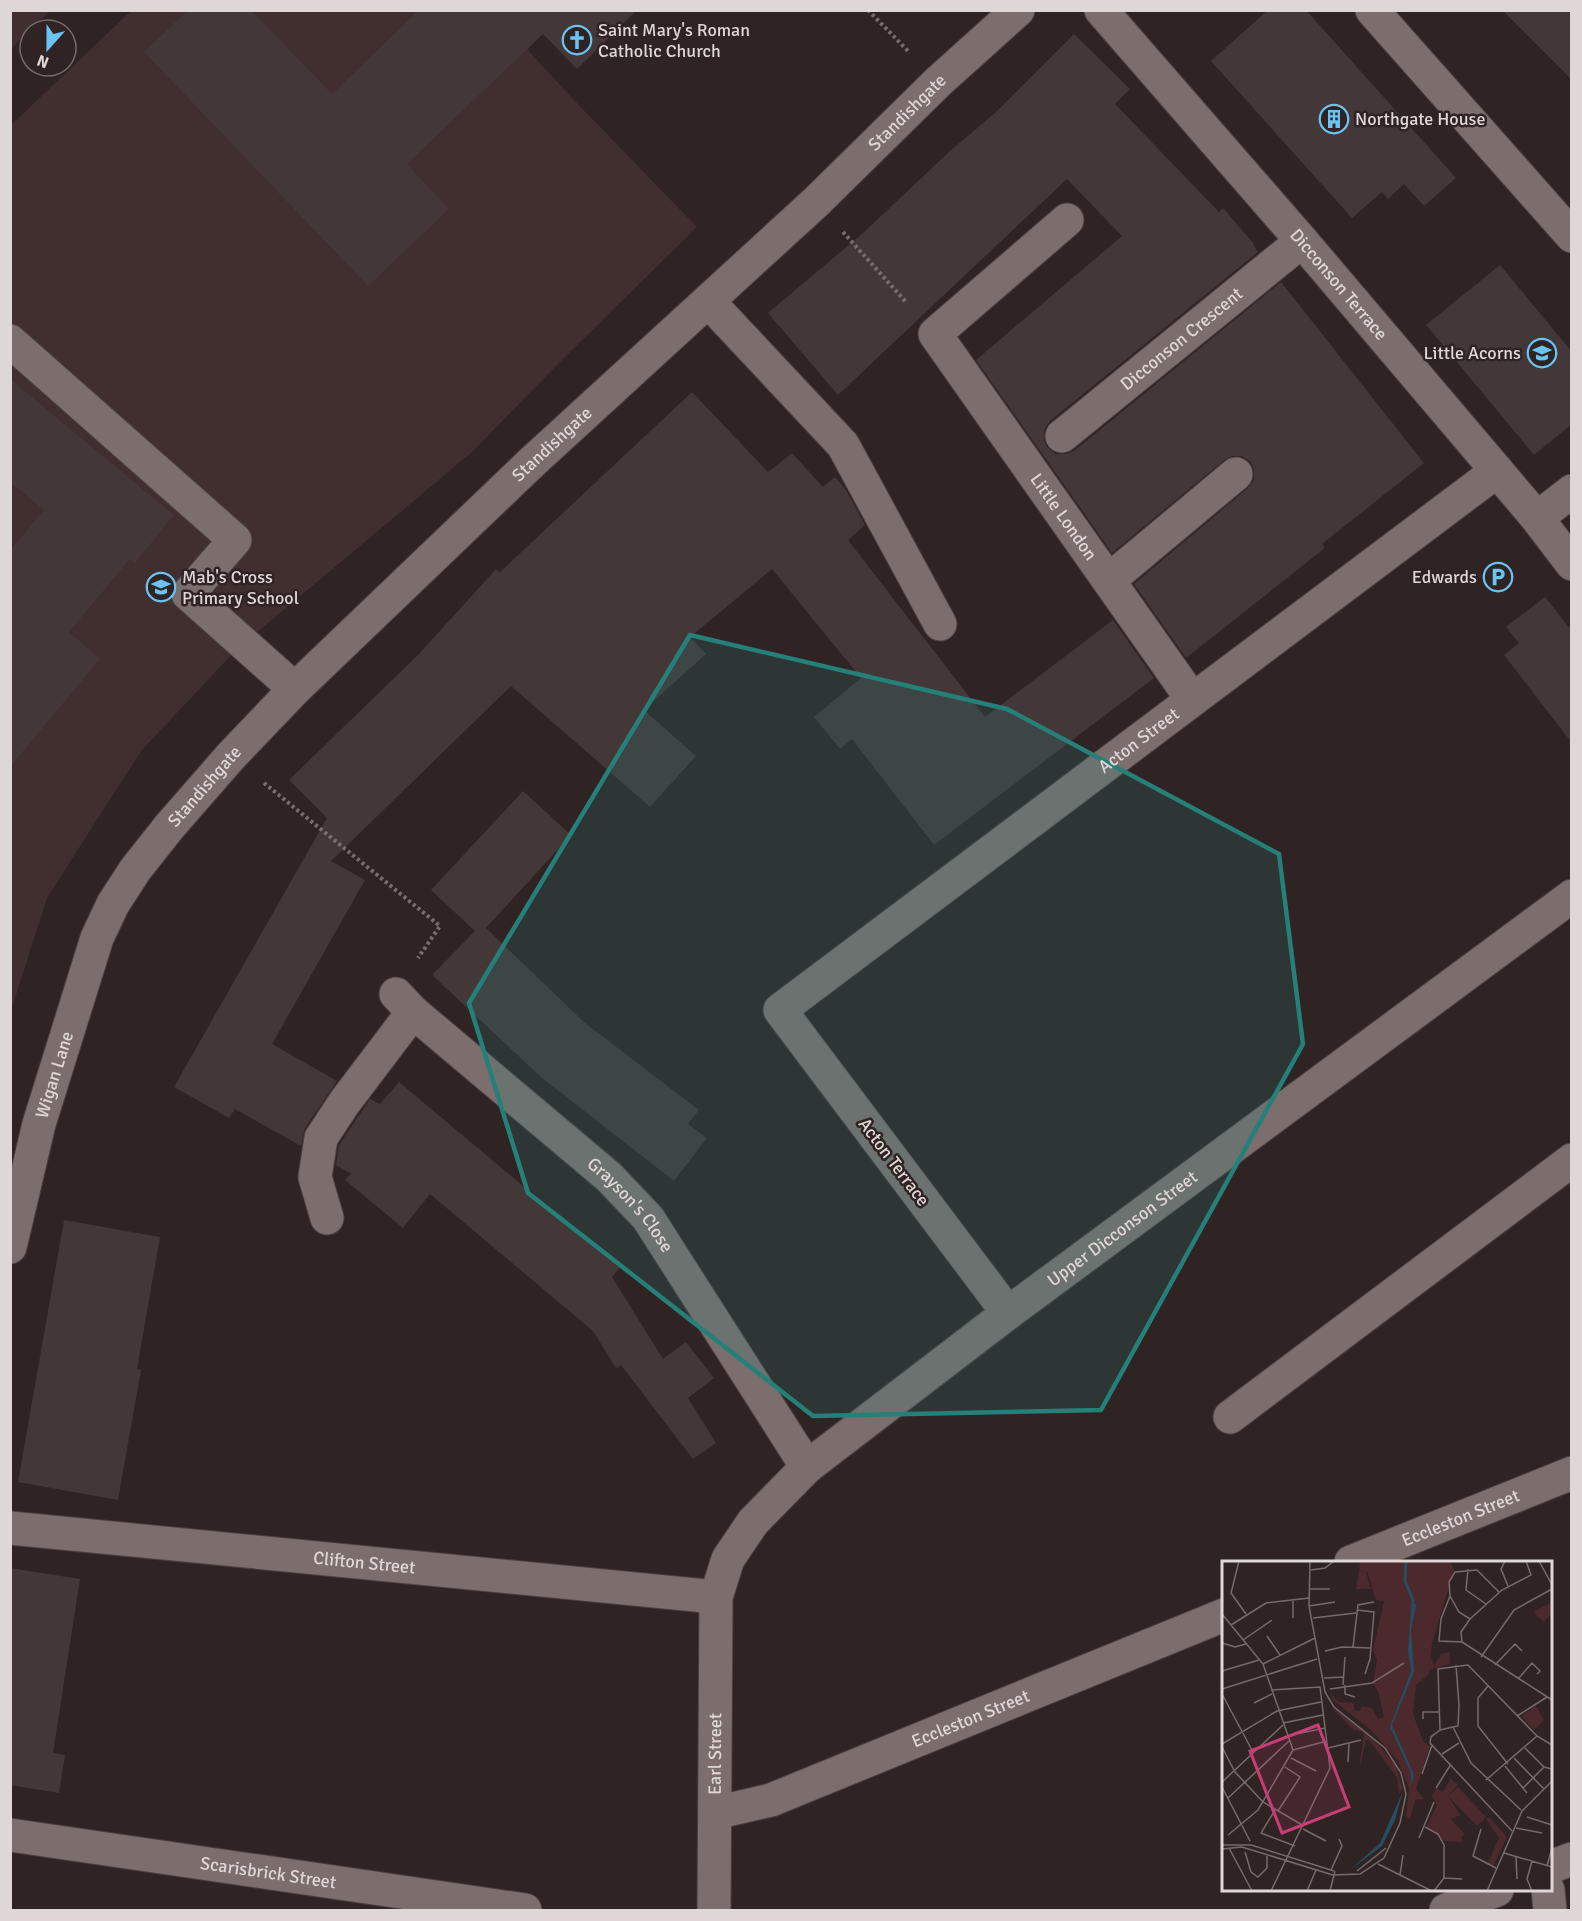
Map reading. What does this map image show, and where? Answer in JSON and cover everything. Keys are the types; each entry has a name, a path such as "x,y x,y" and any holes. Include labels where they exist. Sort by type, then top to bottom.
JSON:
{"street":[{"name":"Standishgate","path":"113,904 162,835 231,756 296,689 531,464 816,202 938,82 1017,10"},
{"name":"Dicconson Terrace","path":"1101,10 1302,241 1537,518 1572,564"},
{"path":"1372,10 1572,236"},
{"path":"934,334 1067,220"},
{"name":"Dicconson Crescent","path":"1062,436 1302,241"},
{"path":"708,300 843,445 940,624"},
{"name":"Little London","path":"934,334 1192,699"},
{"path":"10,341 235,540 188,594 296,689"},
{"name":"Acton Street","path":"780,1010 1497,471"},
{"path":"1109,580 1236,474"},
{"path":"1537,518 1572,492"},
{"name":"Upper Dicconson Street","path":"716,1597 728,1559 753,1522 807,1467 1008,1313 1572,896"},
{"name":"Wigan Lane","path":"10,1247 39,1124 97,938 113,904"},
{"path":"327,1218 315,1177 321,1138 404,1003"},
{"name":"Grayson's Close","path":"404,1003 609,1177 648,1218 807,1467"},
{"name":"Acton Terrace","path":"780,1010 1008,1313"},
{"path":"1230,1417 1572,1160"},
{"name":"Eccleston Street","path":"1356,1561 1572,1473"},
{"name":"Clifton Street","path":"10,1528 716,1597"},
{"name":"Earl Street","path":"714,1911 716,1597"},
{"name":"Eccleston Street","path":"715,1813 771,1800 1222,1616"},
{"name":"Scarisbrick Street","path":"10,1835 525,1911"},
{"path":"1552,1867 1572,1859"},
{"path":"1446,1911 1495,1891"},
{"path":"1548,1891 1550,1911"}],"path":[{"path":"868,10 938,82"},
{"path":"816,202 934,334"},
{"path":"231,756 440,926 404,1003"}],"highlighted area":[{"path":"690,635 1007,709 1279,854 1303,1044 1101,1410 813,1416 528,1193 469,1003"}],"shaded area":[{"path":"11,10 50,10 43,18 18,18 18,42 11,49"},
{"path":"131,11 492,11 572,98 697,227 472,452 236,650 141,751 47,898 11,1011 11,125 60,78 78,78 78,61"}],"building":[{"path":"188,10 251,10 332,94 419,10 637,10 577,69 543,34 407,164 449,209 368,286 144,52"},
{"name":"Northgate House","path":"1268,10 1306,10 1456,178 1424,206 1404,184 1388,199 1382,192 1352,218 1211,61"},
{"path":"1502,10 1572,10 1572,80"},
{"path":"1074,34 1130,89 1115,104 1219,212 1223,208 1254,244 1258,252 1050,421 1044,430 1047,447 1056,454 1074,451 1281,282 1424,463 1322,544 1325,548 1186,658 1134,584 1248,488 1254,480 1251,462 1242,456 1232,456 1224,460 1112,553 976,360 1122,236 1067,179 838,395 768,313 863,233 950,151 995,113"},
{"path":"1500,265 1572,352 1572,424 1534,455 1426,325"},
{"path":"10,379 174,515 135,563 130,559 69,632 100,659 10,767 10,550 44,510 10,482"},
{"path":"692,392 768,472 792,453 823,487 835,477 846,490 865,525 848,540 985,717 1113,620 1154,678 934,845 852,739 840,749 814,717 861,678 772,569 690,637 706,654 644,710 696,756 650,807 511,686 331,861 365,880 272,1044 337,1081 305,1128 301,1146 235,1109 229,1118 174,1087 327,818 289,780 419,654 496,569 500,572"},
{"path":"1545,597 1572,631 1572,743 1504,655 1519,643 1506,627"},
{"path":"523,791 571,835 486,928 585,1023 699,1110 688,1124 707,1138 674,1181 542,1078 432,975 475,931 431,890"},
{"path":"399,1082 620,1267 612,1277 663,1359 686,1342 714,1378 688,1398 716,1443 693,1459 621,1365 616,1368 593,1331 430,1194 403,1228 345,1180 351,1174 336,1165 339,1145 370,1099 380,1104"},
{"path":"64,1220 160,1237 137,1369 141,1370 118,1500 18,1482"},
{"path":"10,1568 80,1579 53,1753 65,1755 59,1793 10,1785"}],"place":[{"name":"Saint Mary's Roman Catholic Church","path":"577,40"},
{"name":"Northgate House","path":"1334,119"},
{"name":"Little Acorns","path":"1542,353"},
{"name":"Edwards","path":"1498,577"},
{"name":"Mab's Cross Primary School","path":"161,587"}]}
